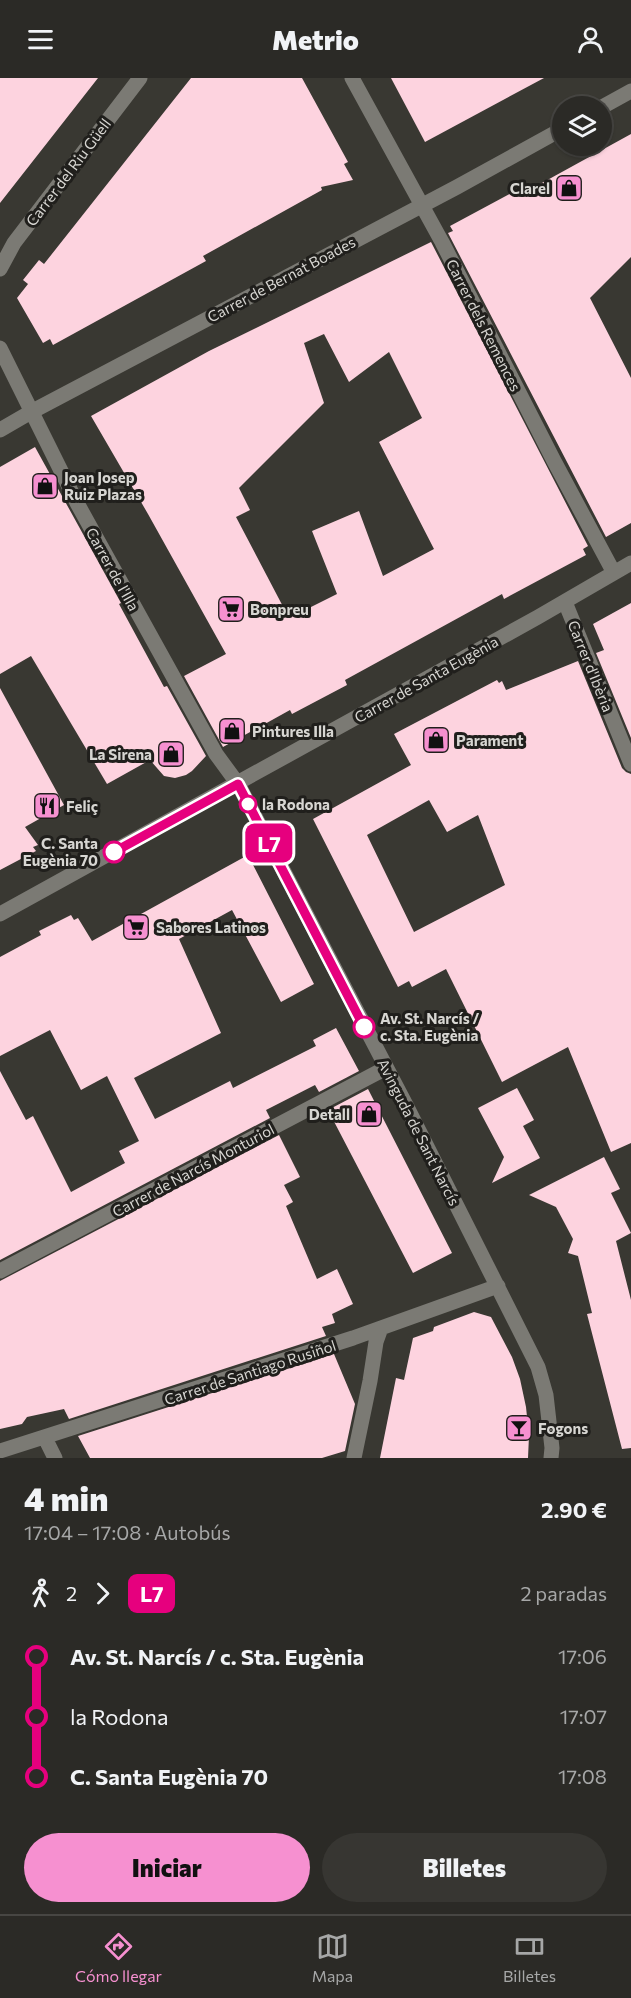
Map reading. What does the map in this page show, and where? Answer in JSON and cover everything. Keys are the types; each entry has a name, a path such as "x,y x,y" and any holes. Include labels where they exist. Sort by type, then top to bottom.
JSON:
{"street":[{"name":"Carrer del Riu Güell","path":"0,269 14,243 140,78"},
{"name":"Carrer dels Remences","path":"352,78 422,205 614,573"},
{"path":"612,101 631,91"},
{"name":"Carrer de Bernat Boades","path":"0,430 552,134"},
{"name":"Carrer de l'Illa","path":"0,348 77,503 216,754 238,784"},
{"name":"Carrer de Santa Eugènia","path":"0,914 238,784 631,563"},
{"name":"Carrer d'Ibèria","path":"565,602 631,764"},
{"name":"Avinguda de Sant Narcís","path":"238,784 498,1286 541,1376 546,1395 552,1448 550,1458"},
{"name":"Carrer de Narcís Monturiol","path":"0,1271 386,1068"},
{"name":"Carrer de Santiago Rusiñol","path":"0,1451 381,1328 498,1286"},
{"path":"354,1458 376,1342 381,1328"},
{"path":"45,1438 56,1458"}],"building":[{"path":"0,78 98,78 0,203"},
{"path":"191,78 302,78 348,162 344,164 353,180 321,187 322,190 203,256 206,261 53,345 50,339 43,343 17,298 28,284 23,280 39,260 44,264"},
{"path":"391,78 544,78 425,142"},
{"path":"631,134 631,257 590,298 631,378 631,523 606,537 448,233 453,231 450,226 528,184 531,189 591,156 612,156 612,144"},
{"path":"431,242 588,546 583,549 586,555 504,599 502,594 345,680 347,685 292,714 290,710 223,747 184,676 226,654 91,416 209,351","holes":["324,334 349,382 389,352 422,418 379,442 434,549 383,576 359,511 312,531 337,594 289,618 236,517 250,510 239,488 324,403 304,343"]},
{"path":"35,447 121,603 119,604 164,687 167,686 206,756 186,775 175,778 164,776 150,760 107,784 31,656 0,674 0,467"},
{"path":"631,603 631,738 596,653 604,650 593,624"},
{"path":"578,661 622,768 631,774 631,1143 611,1152 568,1047 502,1082 446,969 412,987 409,981 398,987 313,819 411,765 394,734 497,680 499,683 502,681 506,690","holes":["429,800 447,832 478,815 505,885 414,932 367,835"]},
{"path":"0,688 64,805 25,827 38,845 33,847 36,851 0,870"},
{"path":"248,855 314,984 281,1002 232,910 179,939 221,1033 134,1078 155,1119 230,1081 233,1088 316,1046 313,1040 336,1028 359,1071 319,1092 315,1085 266,1110 270,1118 0,1260 0,1071 26,1120 33,1116 71,1192 125,1163 119,1151 139,1141 107,1076 81,1090 50,1030 0,1056 0,957 41,935 39,931 71,915 74,920 78,918 92,941"},
{"path":"517,1088 534,1120 523,1126 540,1158 492,1183 504,1157 478,1108"},
{"path":"368,1089 452,1253 413,1273 328,1110"},
{"path":"279,1135 300,1177 284,1185 293,1202 286,1206 317,1279 337,1269 353,1304 332,1314 335,1323 322,1327 326,1336 69,1419 64,1409 27,1417 22,1424 0,1429 0,1281"},
{"path":"604,1157 620,1189 611,1193 631,1233 616,1241 631,1300 631,1448 622,1449 587,1314 592,1313 578,1256 568,1253 573,1239 556,1207 529,1195"},
{"path":"474,1312 491,1317 512,1357 526,1407 529,1436 528,1458 380,1458 396,1378 404,1380 413,1338 433,1331 434,1327"},
{"path":"334,1354 355,1404 345,1451 322,1458 90,1458 78,1436"}],"bus line":[{"name":"L7","path":"114,852 238,784 364,1027"}],"place":[{"name":"Clarel","path":"569,188"},
{"name":"Joan Josep Ruiz Plazas","path":"45,486"},
{"name":"Bonpreu","path":"231,609"},
{"name":"Pintures Illa","path":"232,731"},
{"name":"Parament","path":"436,740"},
{"name":"La Sirena","path":"171,754"},
{"name":"la Rodona","path":"248,804"},
{"name":"Feliç","path":"47,806"},
{"name":"C. Santa Eugènia 70","path":"114,852"},
{"name":"Sabores Latinos","path":"136,927"},
{"name":"Av. St. Narcís / c. Sta. Eugènia","path":"364,1027"},
{"name":"Detall","path":"369,1114"},
{"name":"Fogons","path":"519,1428"}]}
